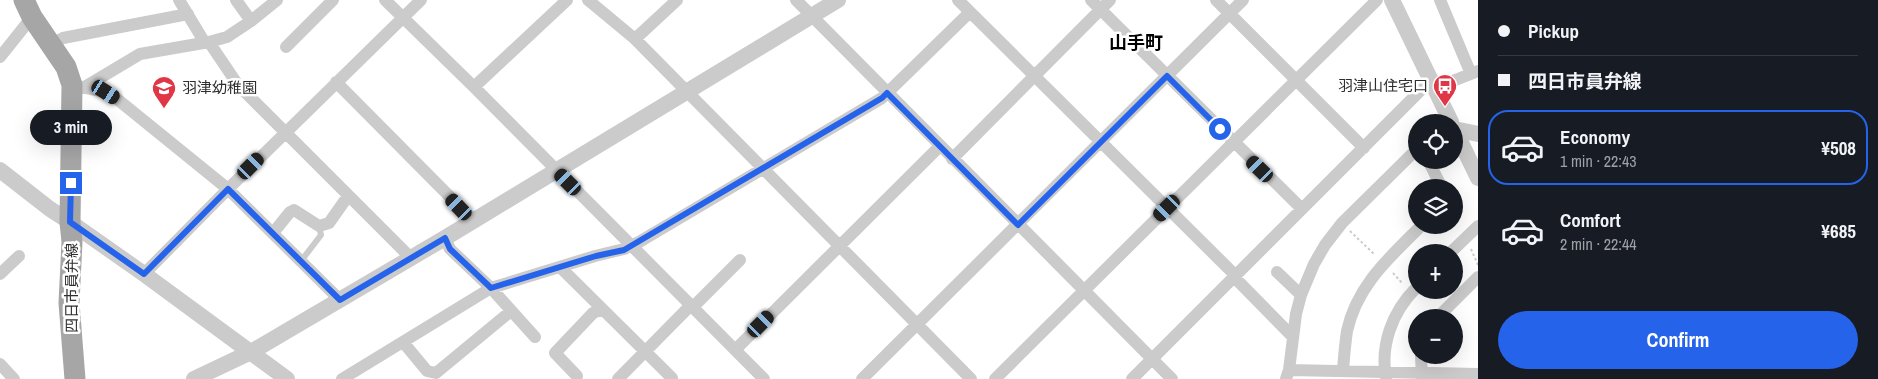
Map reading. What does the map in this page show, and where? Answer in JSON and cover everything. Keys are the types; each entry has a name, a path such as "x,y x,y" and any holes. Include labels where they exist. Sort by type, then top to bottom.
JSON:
{"main road":[{"name":"四日市員弁線","path":"28,8 77,86 70,222 72,242 69,303 75,379"}],"street":[{"path":"179,0 207,43 238,85 410,258"},
{"path":"236,0 251,21"},
{"path":"77,86 140,54 207,43 226,37 251,21 277,0"},
{"path":"286,47 333,0"},
{"path":"385,0 764,379"},
{"path":"144,274 421,0"},
{"path":"474,87 567,0"},
{"path":"588,0 635,39 972,379"},
{"path":"635,39 677,0"},
{"path":"796,0 1172,379"},
{"path":"194,379 251,352 340,300 838,0"},
{"path":"958,0 1235,276 1292,336"},
{"path":"1091,0 1302,209"},
{"path":"952,159 1110,0"},
{"path":"1216,0 1364,148"},
{"path":"862,379 1243,0"},
{"path":"995,379 1377,0"},
{"path":"1392,0 1447,114"},
{"path":"1132,379 1364,148 1433,84 1475,72 1440,0"},
{"path":"3,49 28,8"},
{"path":"342,379 491,288 632,246 882,98 970,12"},
{"path":"50,45 63,38 188,14"},
{"path":"336,82 473,220"},
{"path":"77,86 106,92 117,99 228,189 340,300"},
{"path":"1463,131 1478,134"},
{"path":"735,350 940,146"},
{"path":"1463,147 1478,178"},
{"path":"1408,158 1342,223 1320,254 1301,295 1292,336 1288,374 1343,370 1386,375 1478,374"},
{"path":"0,170 50,209 144,274 287,379"},
{"path":"273,233 290,212 294,210 319,226 329,223 348,196"},
{"path":"1459,244 1478,226"},
{"path":"1343,370 1347,332 1352,315 1365,287 1383,264 1413,234"},
{"path":"445,238 450,249 491,288 534,337"},
{"path":"0,274 19,256"},
{"path":"618,379 740,260"},
{"path":"560,267 672,378"},
{"path":"1277,272 1301,295"},
{"path":"1446,309 1478,277"},
{"path":"1386,375 1384,358 1387,343 1397,310 1408,293"},
{"path":"577,376 554,354 594,313 602,309"},
{"path":"403,342 427,371 436,373 511,311"},
{"path":"0,366 14,379"}],"lane":[{"path":"301,260 321,235 319,226"}],"path":[{"path":"1342,223 1383,264 1408,284"},
{"path":"1469,246 1478,265"}],"place":[{"name":"羽津山住宅口","path":"1445,107"},
{"name":"羽津幼稚園","path":"164,109"}],"district":[{"name":"山手町","path":"1136,43"}],"route":[{"path":"71,183 70,222 144,274 228,189 340,300 445,238 450,249 491,288 596,256 624,250 882,98 887,93 1018,225 1167,76 1220,129"}]}
